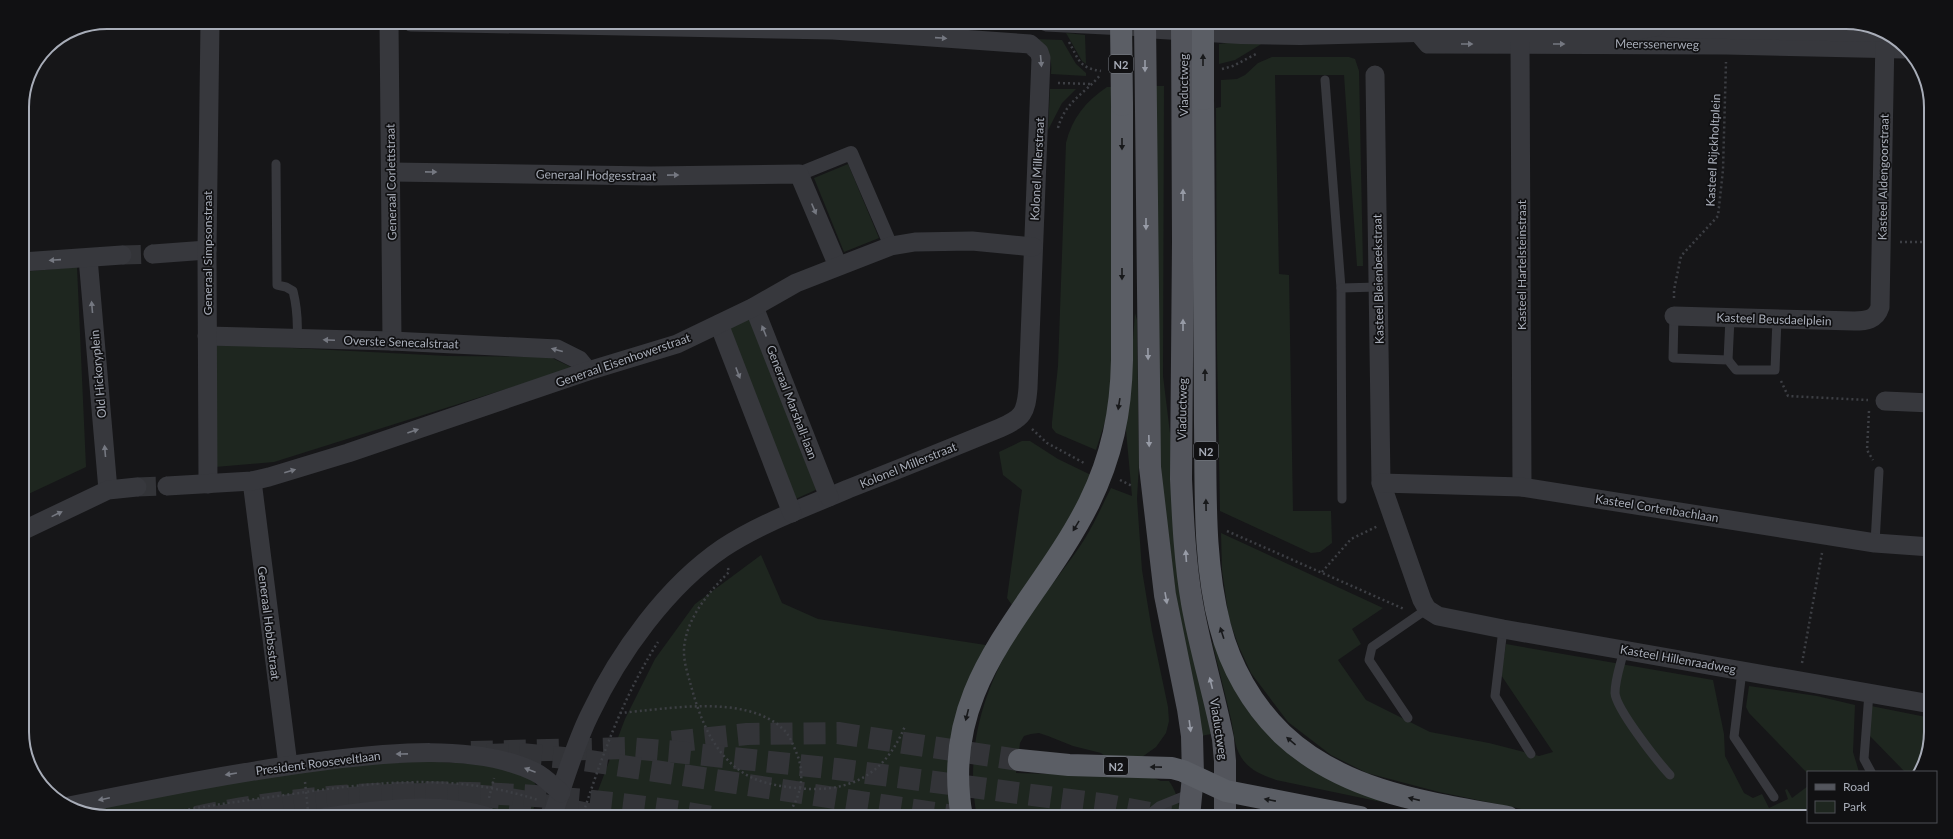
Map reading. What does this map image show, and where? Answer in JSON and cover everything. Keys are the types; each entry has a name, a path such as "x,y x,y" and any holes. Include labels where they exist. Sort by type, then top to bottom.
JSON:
{"highway":[{"name":"N2","path":"961,810 959,763 964,728 974,691 989,659 1056,558 1088,504 1106,462 1115,433 1121,392 1122,360 1121,29"},
{"name":"N2","path":"1203,29 1207,516 1214,601 1228,651 1250,694 1264,715 1282,734 1303,751 1323,764 1385,792 1471,810"},
{"name":"N2","path":"1020,760 1068,765 1167,767 1183,771 1193,784"},
{"path":"1193,784 1324,810"}],"main road":[{"path":"1145,29 1150,467 1165,595 1188,709 1193,750 1193,784 1190,810"},
{"name":"Viaductweg","path":"1182,29 1182,513 1187,573 1192,604 1223,739 1226,791 1225,810"}],"street":[{"name":"Generaal Simpsonstraat","path":"208,484 207,250 210,29"},
{"name":"Generaal Corlettstraat","path":"389,29 392,172 392,341"},
{"name":"Kolonel Millerstraat","path":"554,810 590,715 618,664 649,620 676,589 722,549 746,534 829,497 1011,423 1029,424 1025,409 1028,388 1041,83 1041,58 1039,52 1030,44 866,29"},
{"name":"Meerssenerweg","path":"1226,29 1300,34 1469,29"},
{"name":"Meerssenerweg","path":"1596,29 1628,31 1635,29"},
{"name":"Meerssenerweg","path":"1741,29 1883,38"},
{"name":"Meerssenerweg","path":"1417,31 1428,44 1726,45 1883,38"},
{"name":"Kasteel Aldengoorstraat","path":"1873,318 1878,313 1880,307 1884,39"},
{"name":"Kasteel Hartelsteinstraat","path":"1520,44 1522,487"},
{"name":"Kasteel Bleienbeekstraat","path":"1375,75 1381,483"},
{"path":"838,266 799,174 851,153 891,246"},
{"name":"Generaal Hodgesstraat","path":"392,172 650,176 799,174"},
{"name":"Generaal Eisenhowerstraat","path":"208,484 252,481 302,468 588,371 676,344 754,307 796,283 891,246 915,242 972,240 1033,247"},
{"path":"153,254 207,250"},
{"path":"29,262 122,255"},
{"name":"Old Hickoryplein","path":"88,258 108,490"},
{"name":"Generaal Marshall-laan","path":"754,307 829,497"},
{"name":"Kasteel Beusdaelplein","path":"1674,316 1854,321 1865,321 1873,318"},
{"path":"719,324 792,513"},
{"name":"Overste Senecalstraat","path":"207,336 392,341 557,349 579,360 588,371"},
{"path":"1885,401 1924,403"},
{"name":"Generaal Hobbsstraat","path":"252,481 295,764"},
{"path":"1381,483 1422,600 1428,609"},
{"name":"Kasteel Cortenbachlaan","path":"1381,483 1522,487 1875,543 1924,546"},
{"path":"167,486 208,484"},
{"path":"29,527 108,490 137,486"},
{"name":"Kasteel Hillenraadweg","path":"1428,609 1438,616 1503,629 1924,703"},
{"name":"President Rooseveltlaan","path":"78,804 202,780 295,764 376,754 461,755 498,760 538,774 560,793"},
{"path":"378,810 421,808 445,810"}],"lane":[{"path":"1325,80 1341,288 1342,499"},
{"path":"276,164 277,285 286,287 293,291 298,322 297,338"},
{"path":"1341,288 1378,287"},
{"path":"1674,316 1673,358 1728,360"},
{"path":"1730,318 1728,360 1736,370 1775,370 1776,319"},
{"path":"1875,543 1879,471"},
{"path":"1408,718 1369,660 1372,647 1428,609"},
{"path":"1503,629 1495,696 1531,754"},
{"path":"1624,650 1615,694 1625,716 1655,758 1670,775"},
{"path":"1742,670 1734,737 1774,796"},
{"path":"1869,693 1864,759 1870,771"},
{"path":"1154,810 1193,784"}],"path":[{"path":"1056,29 1067,38 1080,63 1087,68 1103,72 1092,84 1076,97 1066,111 1058,132"},
{"name":"Kasteel Rijckholtplein","path":"1674,290 1681,256 1718,216 1723,170 1726,45"},
{"path":"1216,69 1233,66 1257,53"},
{"path":"1060,83 1092,84"},
{"path":"1882,242 1924,242"},
{"path":"1775,370 1788,396 1870,400 1867,450 1879,471"},
{"path":"1029,424 1047,443 1087,465"},
{"path":"1114,477 1134,487"},
{"path":"1322,572 1352,539 1393,520"},
{"path":"1220,528 1407,610 1414,611 1428,609"},
{"path":"1798,681 1825,535"},
{"path":"724,568 728,564 729,572 716,585 691,622 685,640 684,652 696,707 709,734 728,762 743,773 757,780 773,785 813,791 831,788 866,776 879,766 892,752 905,726"},
{"path":"585,810 620,713 638,674 660,638"},
{"path":"620,713 696,707 744,709 771,720 783,729 792,740 799,759 802,775 800,789 797,801 791,810"},
{"path":"488,810 498,760"},
{"path":"295,764 306,810"}],"green space":[{"path":"1066,33 1085,35 1086,64 1082,61"},
{"path":"1034,39 1062,40 1076,64 1086,73 1086,76 1051,74 1050,58 1046,50"},
{"path":"1242,41 1263,43 1235,60 1219,64 1219,44"},
{"path":"1272,57 1349,57 1355,59 1359,71 1363,266 1357,266 1344,75 1275,75 1279,274 1289,275 1293,511 1331,511 1332,543 1320,552 1311,553 1220,511 1217,351 1216,108 1221,107 1221,80 1237,79 1245,75 1258,63"},
{"path":"1156,86 1164,86 1163,376 1201,685 1211,734 1201,736 1180,629 1159,458"},
{"path":"1107,87 1112,87 1116,339 1109,409 1096,450 1056,433 1052,428 1052,422 1058,366 1066,143 1076,118 1086,104"},
{"path":"1050,89 1076,89 1062,103 1048,130"},
{"path":"848,164 879,238 844,252 814,178"},
{"path":"77,267 86,467 29,494 29,271"},
{"path":"1135,313 1137,320 1139,464 1137,499 1142,570 1152,631 1168,707 1169,721 1166,733 1156,747 1142,757 1108,759 1101,753 1073,746 1039,733 1031,734 1024,736 1020,743 1016,773 1151,777 1161,781 1169,781 1174,789 1179,810 976,810 973,788 977,732 984,704 994,678 1021,628 1088,534 1111,488 1132,496 1126,430"},
{"path":"753,315 820,488 791,501 724,326"},
{"path":"215,344 448,356 550,357 573,368 274,462 215,467"},
{"path":"1022,441 1030,441 1058,459 1091,475 1077,512 1012,605 1007,598 1022,490 1003,475 999,452"},
{"path":"1221,533 1383,608 1352,629 1361,644 1338,660 1366,700 1430,732 1489,743 1539,756 1553,752 1501,675 1506,644 1713,680 1724,734 1725,756 1744,793 1753,798 1762,794 1769,808 1788,799 1785,790 1787,789 1792,798 1807,787 1807,810 1526,810 1439,792 1367,773 1331,755 1288,722 1251,673 1239,647 1229,619 1222,570"},
{"path":"761,555 782,603 818,619 992,646 956,810 593,810 596,796 625,719 655,659 695,604"},
{"path":"1212,641 1226,669 1334,778 1391,804 1276,780 1252,769 1244,762 1236,744"},
{"path":"1749,686 1817,696 1855,705 1853,752 1859,771 1807,771 1807,773 1749,713 1746,707"},
{"path":"1871,706 1924,717 1923,742 1914,771 1904,771 1869,735"},
{"path":"384,759 496,765 533,780 540,793 533,810 484,810 375,805 337,810 102,810 92,808 132,799"}],"tunnel":[{"path":"122,255 153,254"},
{"path":"137,487 167,486"},
{"path":"672,742 747,734 838,733 1019,760"},
{"path":"471,752 628,748 677,752 837,769 1108,805 1134,810"},
{"path":"487,755 521,754 576,759 915,810"},
{"path":"233,810 324,797 389,793 519,795 584,800 668,810"},
{"path":"259,810 318,801 388,795 423,794 493,797 569,810"}]}
